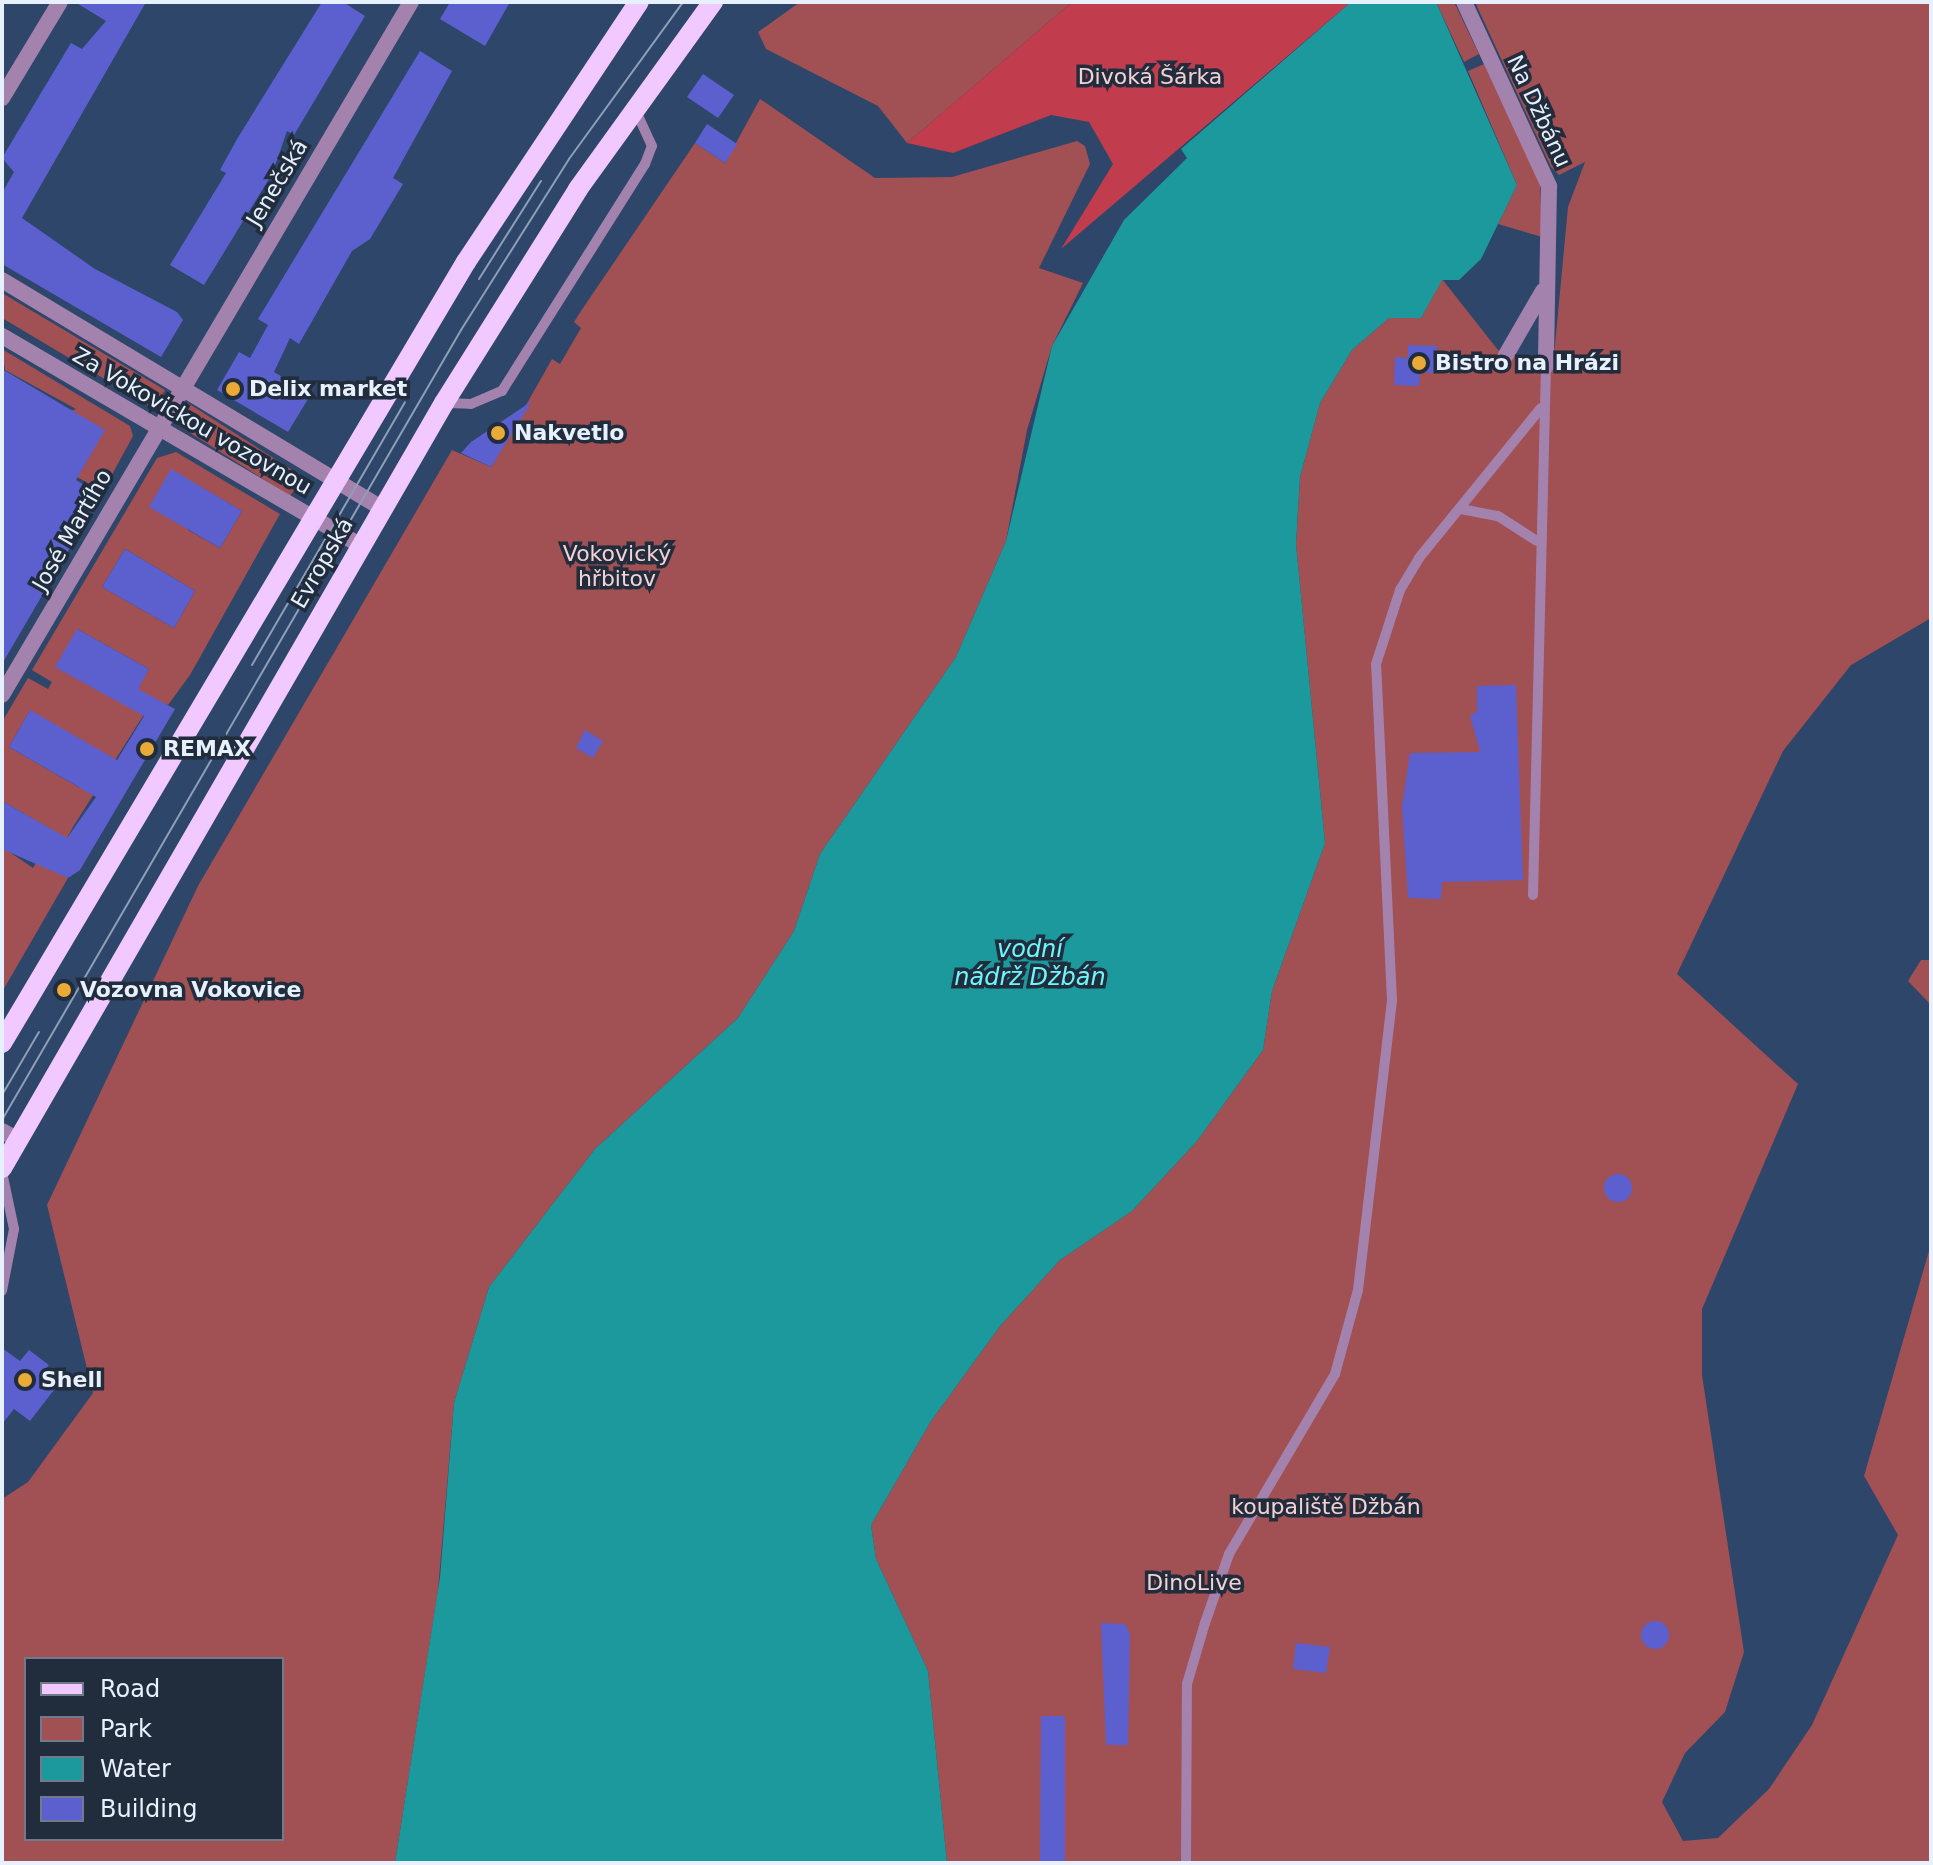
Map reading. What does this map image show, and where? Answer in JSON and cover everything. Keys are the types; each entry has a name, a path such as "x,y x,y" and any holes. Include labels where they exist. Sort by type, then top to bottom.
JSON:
{"main road":[{"name":"Evropská","path":"2,1043 527,164 639,2"},
{"name":"Evropská","path":"2,1170 10,1136 444,403 635,108 713,2"}],"street":[{"path":"2,98 60,2"},
{"name":"Jenečská","path":"180,387 411,2"},
{"name":"Na Džbánu","path":"1464,2 1549,186 1543,291 1546,366"},
{"name":"Za Vokovickou vozovnou","path":"2,280 382,508"},
{"name":"Na Džbánu","path":"1506,355 1543,291"},
{"name":"Za Vokovickou vozovnou","path":"2,336 360,545"},
{"name":"José Martího","path":"2,695 180,387"}],"lane":[{"path":"444,403 471,404 502,391 645,164 652,146 635,108"},
{"path":"1533,895 1537,541 1541,408 1546,366"},
{"path":"1186,1863 1187,1684 1205,1623 1229,1554 1335,1374 1358,1290 1392,1001 1376,664 1400,590 1541,408"},
{"path":"1461,509 1498,516 1537,541"},
{"path":"2,1170 14,1237 2,1291"}],"green space":[{"path":"800,2 1072,2 907,143 878,106 766,49 758,32"},
{"name":"Divoká Šárka","path":"1072,2 1351,2 1061,249 1113,164 1089,122 1051,115 953,153 907,143"},
{"path":"1436,2 1454,2 1479,54 1464,62"},
{"name":"koupaliště Džbán","path":"1475,2 1931,2 1931,618 1851,665 1783,751 1677,974 1798,1084 1702,1309 1702,1375 1744,1652 1725,1712 1685,1753 1662,1802 1683,1841 1718,1838 1769,1789 1812,1725 1898,1535 1864,1476 1931,1244 1931,1863 947,1863 928,1671 876,1559 871,1525 931,1421 1000,1326 1060,1260 1132,1211 1197,1141 1263,1050 1272,991 1325,843 1296,544 1300,477 1320,403 1352,350 1389,318 1421,318 1442,279 1498,350 1553,366 1568,207 1585,162 1559,175 1551,167"},
{"path":"1484,64 1540,181 1542,237 1498,224 1517,185 1468,71"},
{"name":"Vokovický hřbitov","path":"760,99 875,178 952,177 1077,141 1085,146 1090,164 1039,268 1083,283 1052,346 1027,430 1006,541 956,657 820,854 794,931 738,1018 595,1149 489,1287 454,1403 438,1591 395,1863 2,1863 2,1499 28,1482 93,1393 47,1205 198,886 452,450 491,467 552,359 560,364 581,328 574,322 695,143 725,163"},
{"path":"2,293 165,390 155,409 2,318"},
{"path":"2,349 130,426 133,436 103,491 2,437 76,409 5,370"},
{"path":"188,403 303,477 290,496 176,424"},
{"path":"176,452 280,514 190,675 168,705 153,700 73,827 50,868 68,878 2,992 2,847 33,868 54,831 2,801 2,722 28,678 48,689 52,682 32,670 157,458","holes":["171,470 242,511 220,548 188,530","125,549 195,591 174,628 102,587","77,629 149,669 127,706","30,710 80,788 9,747"]},
{"path":"1921,960 1931,960 1931,1005 1908,981"}],"water":[{"name":"vodní nádrž Džbán","path":"1351,2 1436,2 1517,185 1481,259 1459,280 1442,280 1421,318 1389,318 1352,350 1320,403 1300,477 1296,544 1325,843 1272,991 1263,1050 1197,1141 1132,1211 1060,1260 1000,1326 931,1421 871,1525 876,1559 928,1671 947,1863 395,1863 440,1577 454,1403 489,1287 595,1149 738,1018 794,931 820,854 956,657 1006,541 1052,346 1124,220 1187,158 1181,149"}],"building":[{"path":"75,2 146,2 22,218 95,269 177,312 183,320 161,357 2,264 2,193 14,172 2,158 71,43 82,49 106,21"},
{"path":"322,2 343,2 365,16 294,135 287,131 272,174 204,285 170,265 226,173 220,170 237,139"},
{"path":"450,2 510,2 485,46 440,19"},
{"path":"420,51 452,71 393,178 403,184 370,239 352,251 299,344 290,338 274,372 311,394 288,432 217,390 239,352 250,358 268,325 258,319"},
{"path":"703,74 734,95 718,118 687,97"},
{"path":"707,124 737,144 725,163 695,143"},
{"path":"1408,345 1437,346 1435,373 1420,372 1419,386 1394,385 1395,357 1408,358"},
{"path":"2,369 105,430 76,480 101,495 2,664"},
{"name":"Nakvetlo","path":"532,401 491,467 461,453 471,442"},
{"path":"171,469 242,511 220,548 149,507"},
{"path":"125,549 195,591 174,628 102,587"},
{"path":"77,629 149,669 138,689 175,709 80,870 68,878 2,849 2,801 67,838 96,797 9,747 30,710 117,760 144,716 55,667"},
{"path":"1516,685 1523,880 1442,882 1441,899 1408,898 1402,807 1410,753 1480,752 1470,715 1477,712 1477,686"},
{"path":"585,730 603,741 593,758 576,748"},
{"path":"1618,1174 1628,1178 1632,1188 1628,1198 1618,1202 1608,1198 1604,1188 1608,1178"},
{"name":"Shell","path":"2,1348 20,1361 29,1350 49,1365 41,1374 57,1386 30,1421 14,1409 2,1424"},
{"path":"1655,1621 1665,1625 1669,1635 1665,1645 1655,1649 1645,1645 1641,1635 1645,1625"},
{"path":"1101,1623 1125,1624 1130,1634 1128,1745 1106,1745"},
{"path":"1296,1643 1330,1647 1326,1673 1293,1669"},
{"path":"1041,1716 1065,1716 1065,1863 1040,1863"}],"tram line":[{"path":"2,1120 461,330 569,159 683,2"},
{"path":"479,279 541,181"},
{"path":"252,665 405,402"},
{"path":"2,1095 39,1032"}],"place":[{"name":"Bistro na Hrázi","path":"1419,363"},
{"name":"Delix market","path":"233,389"},
{"name":"Nakvetlo","path":"498,433"},
{"name":"REMAX","path":"147,749"},
{"name":"Vozovna Vokovice","path":"64,990"},
{"name":"Shell","path":"25,1380"}],"park label":[{"name":"DinoLive","path":"1194,1583"}]}
